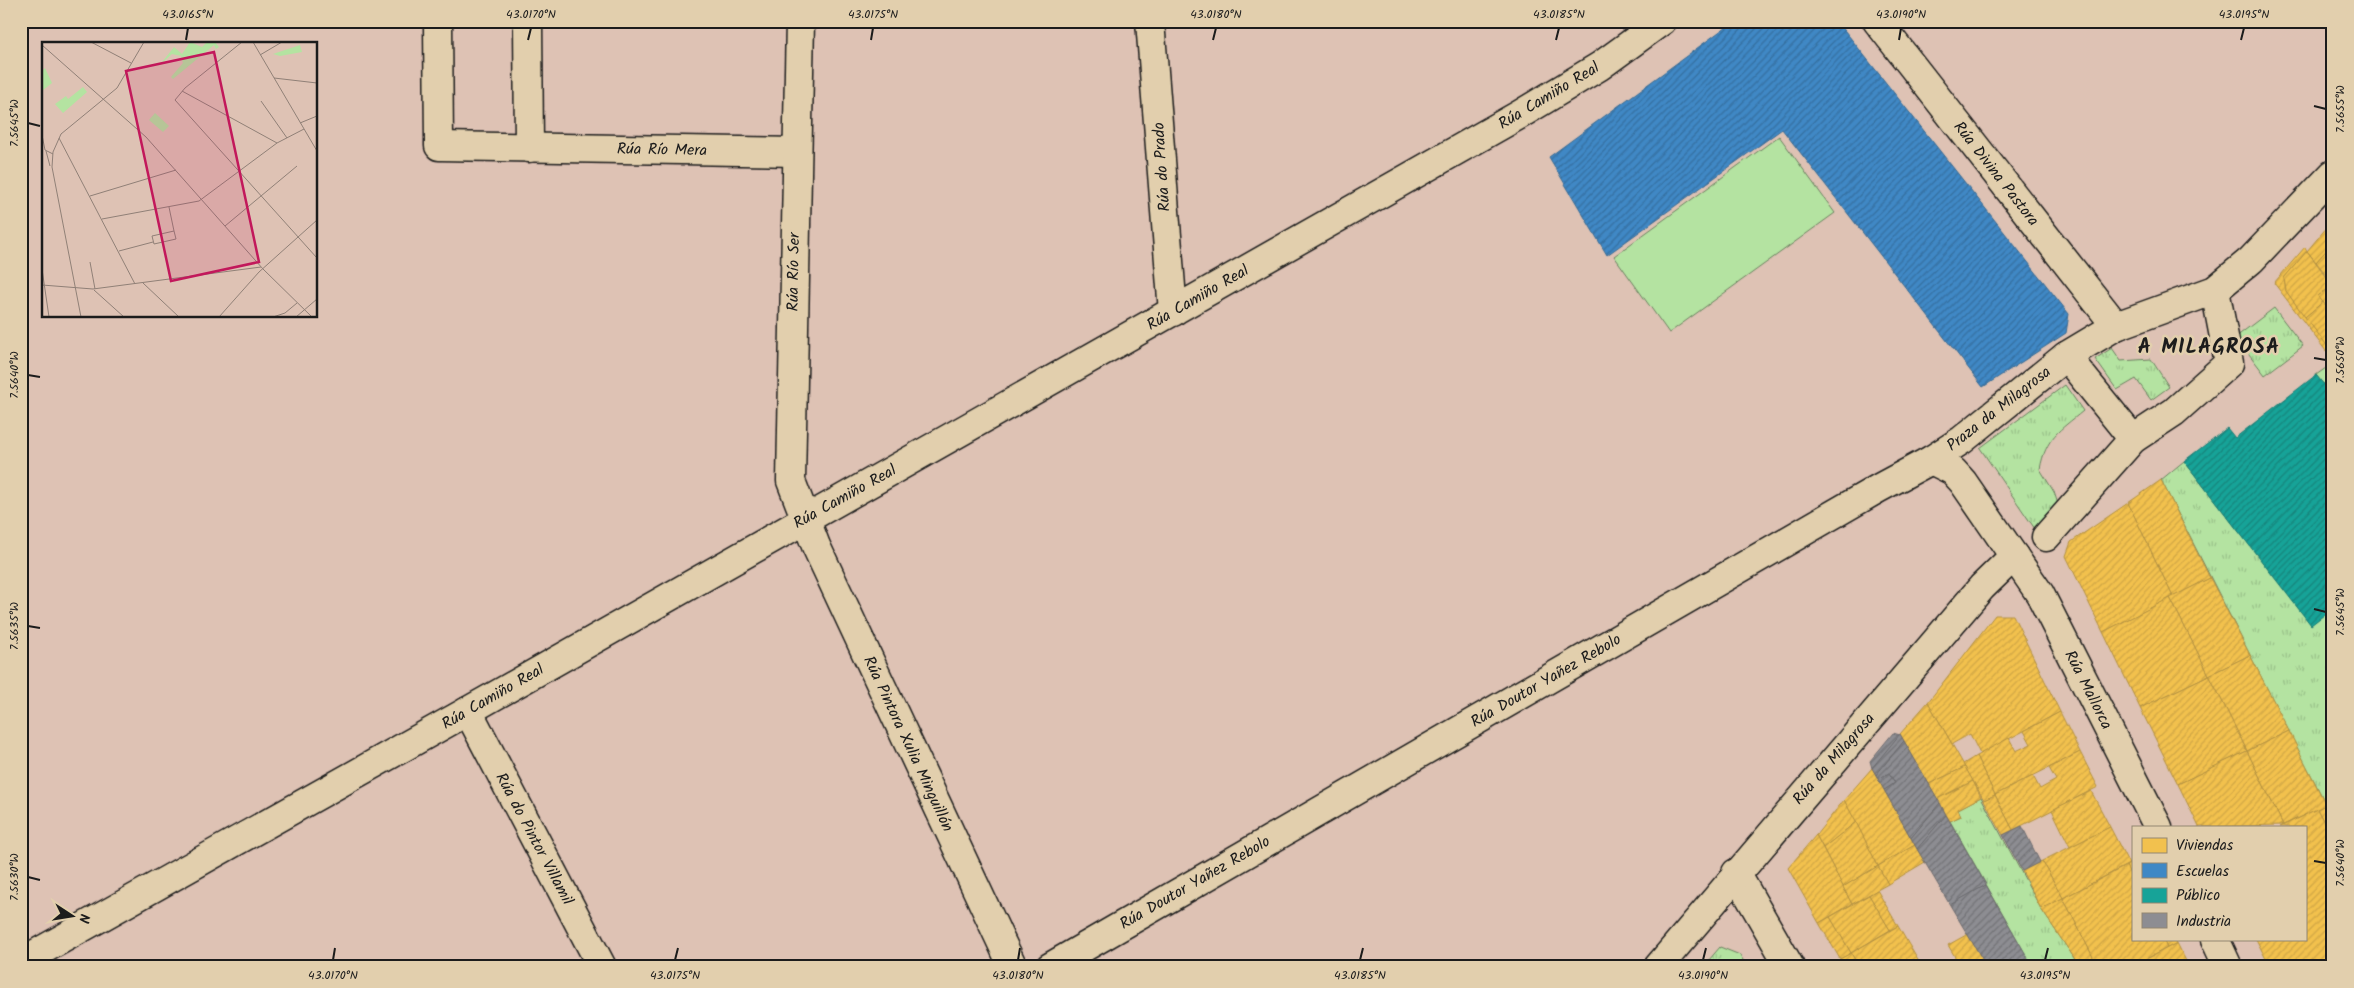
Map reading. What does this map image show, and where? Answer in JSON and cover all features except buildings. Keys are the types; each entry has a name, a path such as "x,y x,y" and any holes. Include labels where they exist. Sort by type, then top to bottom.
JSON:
{"street":[{"name":"Rúa Río Mera","path":"438,21 438,146 796,152"},
{"path":"528,21 529,148"},
{"name":"Rúa Río Ser","path":"800,21 791,481 804,520"},
{"name":"Rúa do Prado","path":"1150,21 1173,312"},
{"name":"Rúa Camiño Real","path":"21,962 468,711 1519,115 1600,66 1662,21"},
{"name":"Rúa Divina Pastora","path":"1877,21 2116,326"},
{"name":"Praza da Milagrosa","path":"1931,460 1962,440 2066,356 2116,326 2216,290 2251,260 2333,174"},
{"path":"2046,537 2133,440 2174,412 2229,363 2216,290"},
{"name":"Praza da Milagrosa","path":"2066,356 2133,440"},
{"path":"1931,460 1953,471 2014,556"},
{"name":"Rúa Doutor Yañez Rebolo","path":"1050,967 1870,493 1931,460"},
{"name":"Rúa Pintora Xulia Minguillón","path":"804,520 1012,967"},
{"name":"Rúa Mallorca","path":"2014,556 2040,594 2157,826"},
{"name":"Rúa da Milagrosa","path":"1658,967 1736,873 1982,587 2014,556"},
{"name":"Rúa do Pintor Villamil","path":"468,711 602,967"},
{"path":"1736,873 1790,967"},
{"path":"2215,940 2228,967"}],"green space":[{"path":"1779,136 1835,213 1669,333 1614,256"},
{"path":"2274,308 2303,346 2265,375 2236,337"},
{"path":"2112,348 2121,361 2151,359 2169,387 2151,400 2136,379 2117,390 2095,359"},
{"path":"2333,363 2333,396 2316,375"},
{"path":"2065,385 2083,411 2055,436 2046,449 2040,469 2054,492 2060,510 2035,529 1980,448"},
{"path":"2184,461 2311,624 2333,608 2333,818 2161,480"},
{"path":"1981,797 2041,909 2079,965 2076,967 2033,967 1950,821 1961,816 1958,809"},
{"path":"1720,947 1740,955 1747,967 1703,967"}],"district":[{"name":"A MILAGROSA","path":"2209,347"}]}
